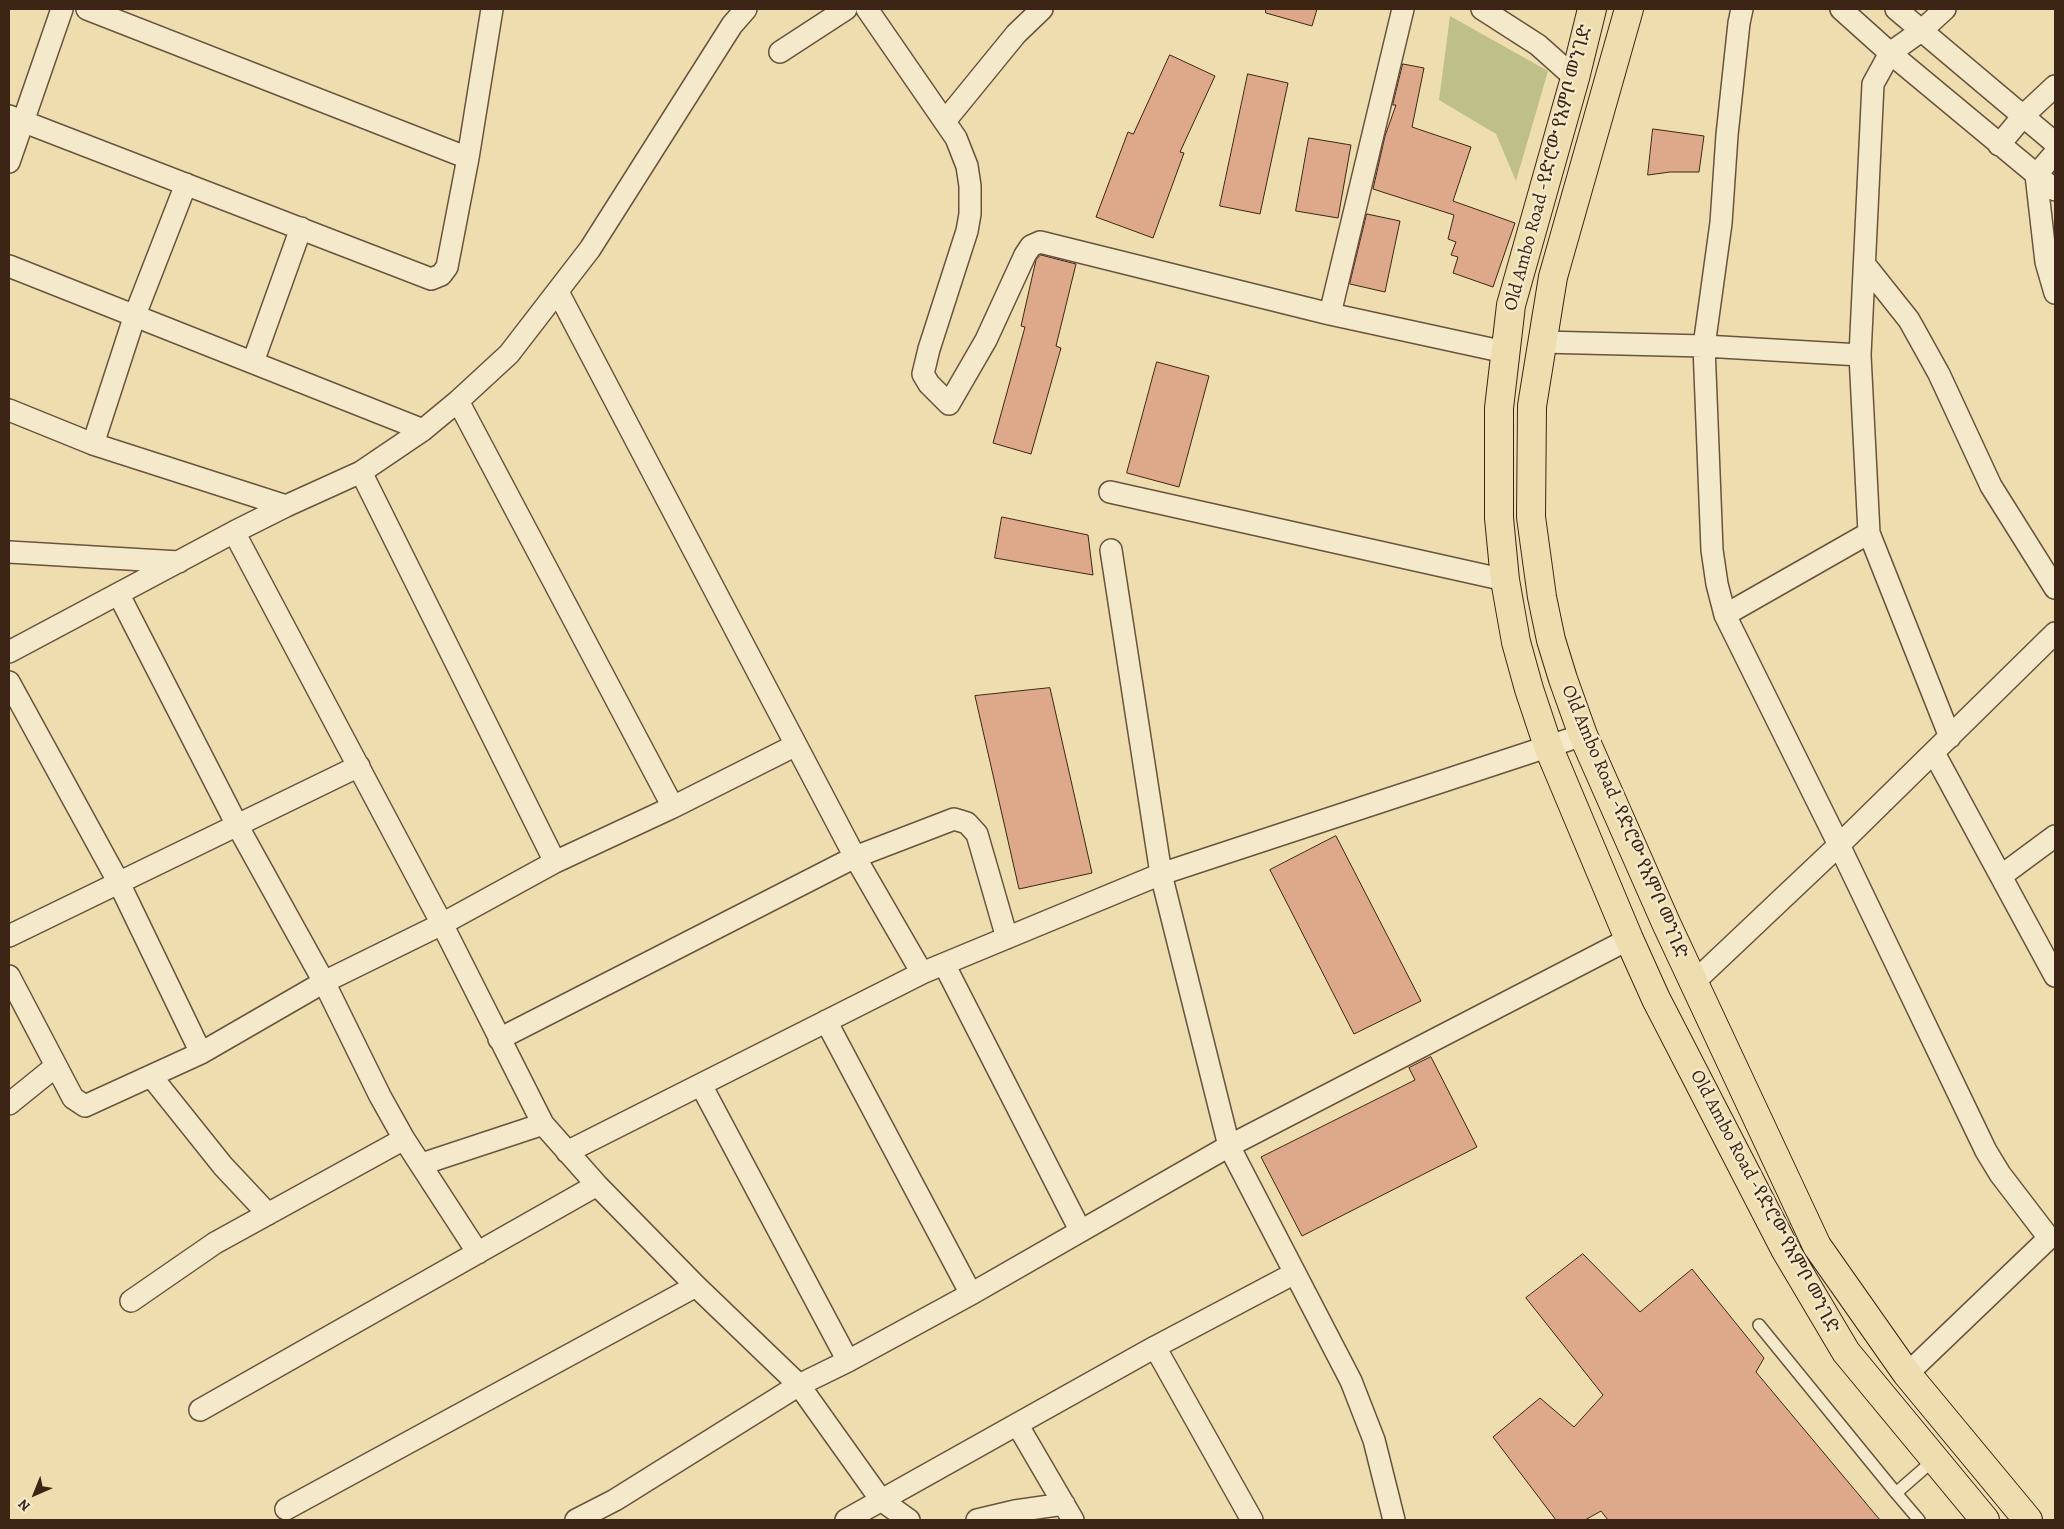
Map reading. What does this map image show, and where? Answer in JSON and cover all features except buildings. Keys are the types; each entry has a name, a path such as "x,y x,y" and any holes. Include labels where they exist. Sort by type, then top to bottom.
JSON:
{"main road":[{"name":"Old Ambo Road -የድሮው የአምቦ መንገድ","path":"1592,9 1575,78 1511,305 1505,352 1499,408 1499,518 1505,580 1516,642 1548,746 1629,939 1656,999 1781,1240 1846,1352 1986,1520"},
{"name":"Old Ambo Road -የድሮው የአምቦ መንገድ","path":"1629,9 1553,277 1532,406 1531,517 1542,596 1552,640 1563,679 1583,735 1693,983 1817,1246 1907,1374 2028,1520"}],"street":[{"path":"9,162 16,118 62,9"},
{"path":"87,9 468,158"},
{"path":"16,118 431,279 441,275 447,267 468,158 492,9"},
{"path":"9,652 234,532 361,472 423,430 458,401 509,354 590,249 732,25 746,9"},
{"path":"780,52 846,9"},
{"path":"867,9 956,138 967,166 970,186 970,214 967,231 928,349 923,374 929,384 949,404 986,340 1025,255 1031,246 1040,242 1330,314 1505,352"},
{"path":"944,121 1016,34 1042,9"},
{"path":"1330,314 1403,9"},
{"path":"1482,9 1538,45 1575,78"},
{"path":"1742,9 1727,135 1721,223 1704,346 1712,550 1717,584 1726,616 1839,845 1986,1151 2000,1174 2052,1235 1907,1374"},
{"path":"1841,9 1890,53 1914,70 1999,145 2055,190"},
{"path":"1896,9 2055,143"},
{"path":"1945,9 1890,53 1873,84 1866,266 1860,355 1869,533 1950,737"},
{"path":"1999,145 2024,115 2055,86"},
{"path":"2055,153 2036,175 2046,262 2055,293"},
{"path":"93,444 135,315 186,184"},
{"path":"253,362 302,228"},
{"path":"9,266 423,430"},
{"path":"1866,266 1909,320 1939,374 1991,486 2055,588"},
{"path":"558,292 854,857 922,973"},
{"path":"1542,342 1704,346 1860,355"},
{"path":"458,401 673,807"},
{"path":"9,410 93,444 286,506"},
{"path":"361,472 555,862"},
{"path":"1110,492 1505,580"},
{"path":"234,532 442,924 543,1124 597,1185 696,1286 799,1385 881,1500 909,1520"},
{"path":"1726,616 1869,533"},
{"path":"1111,550 1162,874 1229,1146 1355,1389 1374,1440 1394,1520"},
{"path":"9,552 179,562"},
{"path":"119,595 237,825 324,982 380,1096 404,1139 478,1253"},
{"path":"1693,983 1839,845 2055,633"},
{"path":"9,682 119,883 201,1053"},
{"path":"567,1152 922,973 1162,874 1583,735"},
{"path":"9,976 73,1098 85,1106 201,1053 324,982 442,924 555,862 673,807 796,745"},
{"path":"1934,753 2055,976"},
{"path":"9,936 359,766"},
{"path":"499,1039 854,857 954,819 967,823 977,834 1007,938"},
{"path":"2001,876 2055,836"},
{"path":"576,1520 615,1500 799,1385 848,1361 971,1294 1229,1146 1629,939"},
{"path":"944,964 1080,1230"},
{"path":"826,1021 971,1294"},
{"path":"9,1104 56,1066"},
{"path":"151,1076 223,1166 268,1214"},
{"path":"701,1085 848,1361"},
{"path":"422,1164 543,1124"},
{"path":"131,1301 215,1242 404,1139"},
{"path":"200,1410 597,1185"},
{"path":"846,1520 1155,1347 1295,1273"},
{"path":"286,1509 696,1286"},
{"path":"1155,1347 1252,1520"},
{"path":"1017,1424 1068,1512"},
{"path":"977,1520 1015,1511 1068,1512"}],"lane":[{"path":"1759,1325 1919,1520"},
{"path":"1896,1493 1936,1458"}],"green space":[{"path":"1450,16 1548,71 1516,181 1496,134 1439,100"}]}
